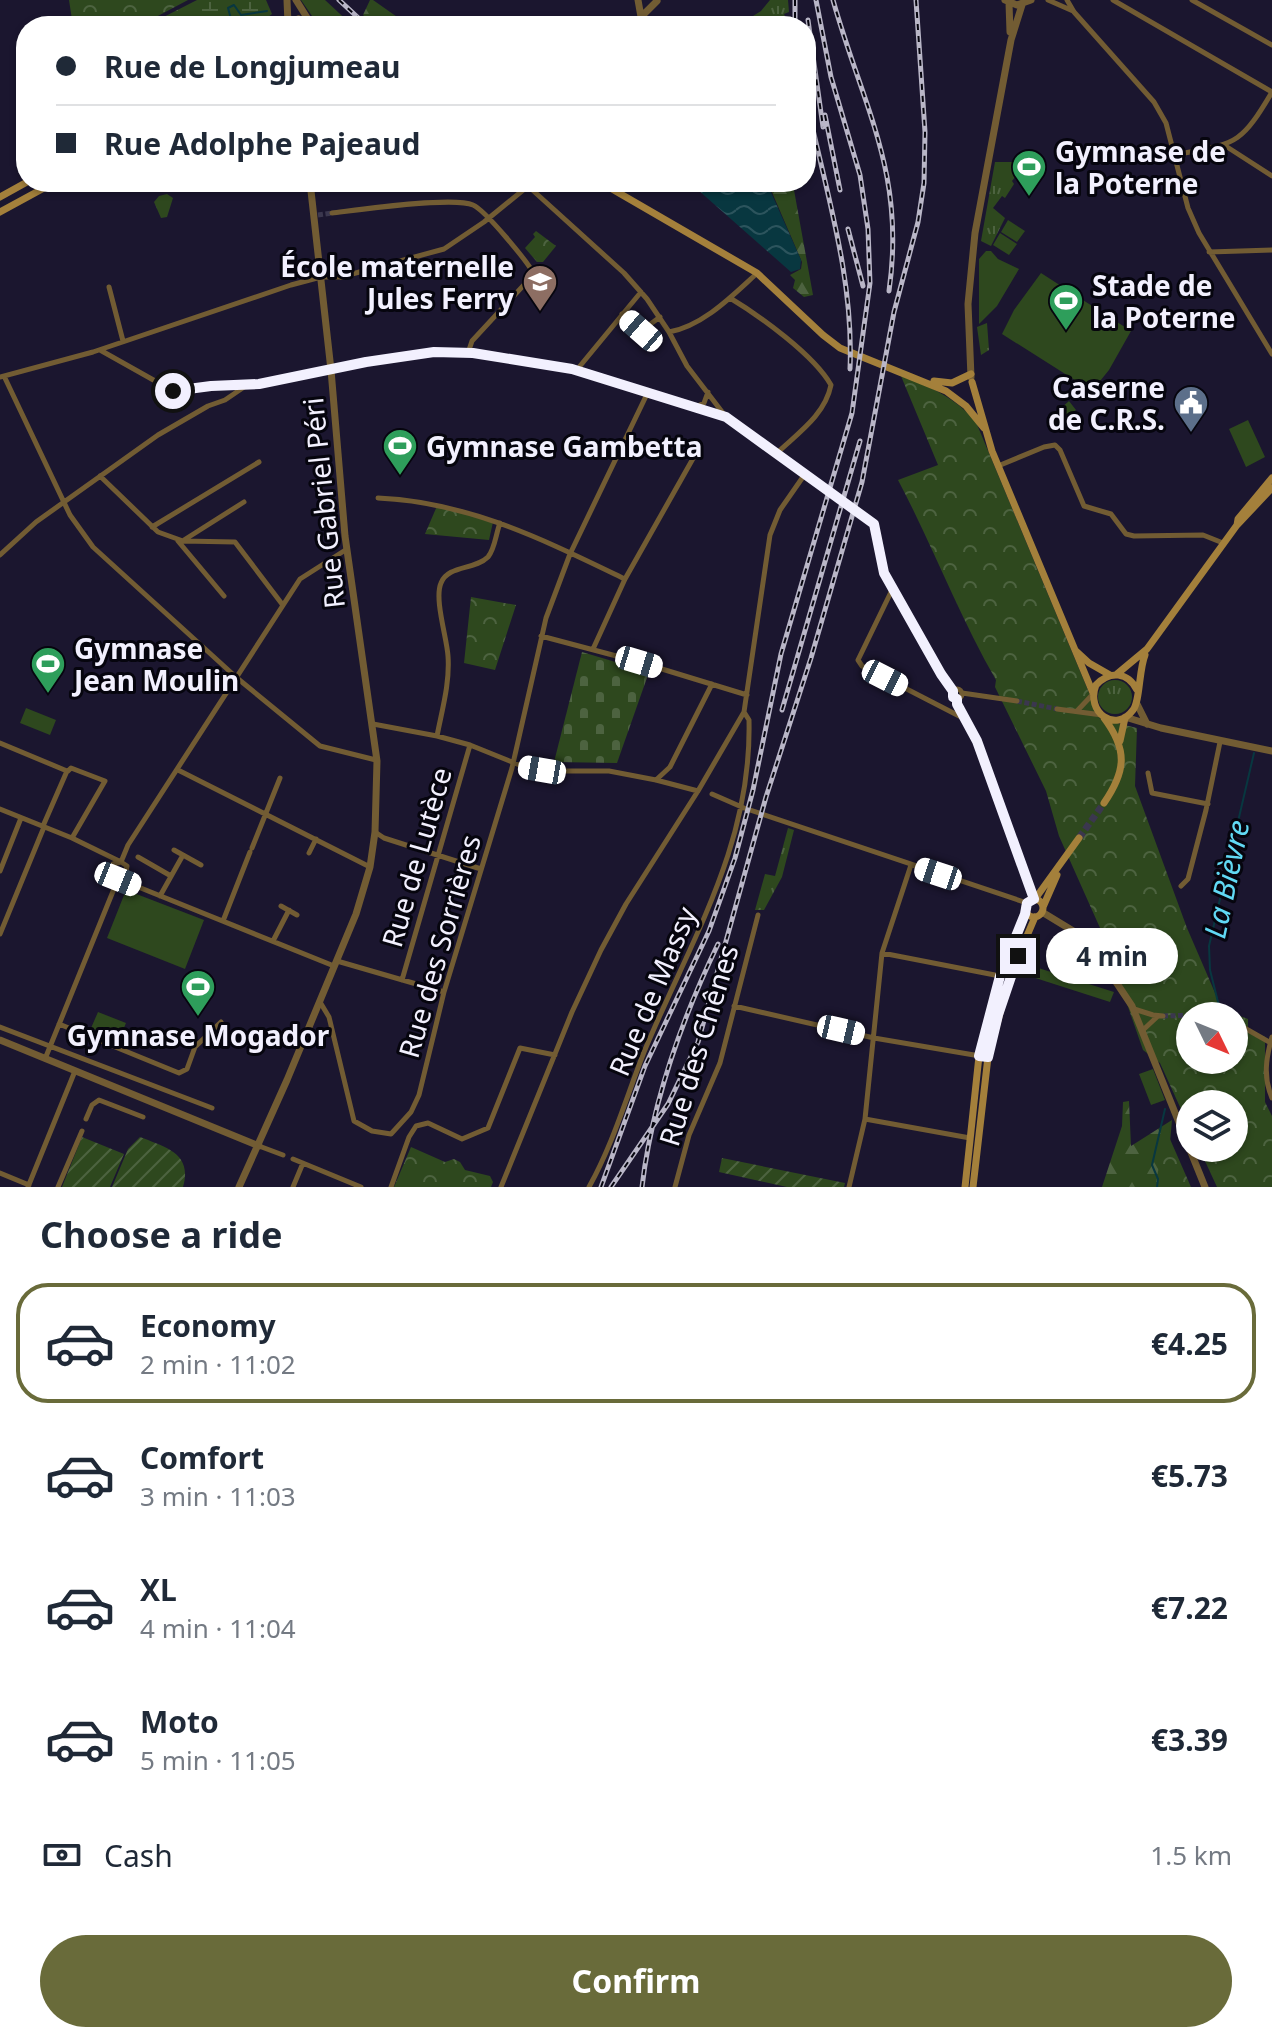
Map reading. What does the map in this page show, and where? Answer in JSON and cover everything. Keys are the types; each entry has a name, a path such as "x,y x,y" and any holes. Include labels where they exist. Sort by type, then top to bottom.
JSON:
{"main road":[{"path":"0,212 37,192"},
{"path":"617,192 757,273 835,344 946,391 966,406 984,428"},
{"path":"820,330 852,349 932,381 952,383 972,378 984,428 998,466 1093,693 1096,710 1120,741"},
{"path":"1104,803 1121,768 1120,741 1125,718 1137,704 1139,673 1147,649 1223,543 1272,483"},
{"path":"1237,525 1238,519 1272,483"},
{"path":"1075,649 1089,663 1130,679 1137,690"},
{"path":"1093,693 1096,685 1147,649"},
{"path":"1103,716 1114,720 1125,718"},
{"path":"965,1187 979,1056 1000,976 1030,903 1079,838"},
{"path":"973,1187 988,1057 1010,976 1063,862"},
{"path":"1030,903 1040,912"},
{"path":"1030,903 1040,912"}],"street":[{"path":"639,0 658,0"},
{"path":"642,16 658,0"},
{"path":"972,378 968,304 970,266 1011,40 1022,5 1031,0"},
{"path":"1048,0 1074,12"},
{"path":"1067,0 1074,12 1154,102 1166,123 1188,208 1208,252 1272,354"},
{"path":"1113,0 1272,92 1246,133 1224,145 1174,155"},
{"path":"1192,0 1272,45"},
{"path":"1011,40 1007,1 1022,5"},
{"path":"1224,145 1272,176"},
{"name":"Rue Gabriel Péri","path":"239,1187 356,914 370,867 375,832 377,761 347,549 312,192"},
{"path":"377,761 320,746 237,678 93,547 75,523 2,376 100,350 260,293 321,277 341,277 444,249 489,219 521,192"},
{"path":"538,192 641,292 660,317 687,366 726,417"},
{"path":"332,213 414,204 457,203 475,205 489,219 534,274 472,341 468,353"},
{"path":"1208,252 1272,250"},
{"path":"320,263 341,277"},
{"path":"669,332 682,329 706,316 754,276"},
{"path":"109,287 123,341"},
{"path":"580,372 580,366 641,292"},
{"path":"730,298 765,321 817,367 831,385 825,404 815,418 777,453"},
{"path":"622,314 641,331 660,317"},
{"path":"1263,340 1272,339"},
{"path":"100,350 173,391 248,385 434,352 468,353 580,372 726,417 866,517 876,528 881,566 892,590 941,674 953,691 958,689 964,719 977,741 1030,903"},
{"path":"0,555 36,522 158,435 248,385"},
{"name":"Rue des Sorrières","path":"320,1002 329,1017 354,1121 372,1131 391,1134 411,1112 419,1095 444,992 513,763 541,636 570,554 648,392"},
{"path":"695,407 704,403 708,392"},
{"path":"998,466 1055,445 1084,506 1111,514 1126,534 1211,537 1223,543"},
{"path":"593,649 625,579 695,455"},
{"path":"151,527 259,462"},
{"path":"501,1187 584,985 626,904 744,712 770,535 780,510 805,474"},
{"path":"100,476 151,527 180,540 235,542 282,604"},
{"path":"378,498 418,500 455,508 500,523 625,579"},
{"path":"180,540 244,502"},
{"path":"437,736 446,694 448,659 439,593 441,581 450,572 485,560 491,553 500,523"},
{"path":"180,540 224,596"},
{"path":"112,866 121,862 128,845 304,574 347,549"},
{"path":"892,590 858,660 862,666 964,719"},
{"path":"541,636 747,695"},
{"path":"656,780 670,767 712,684"},
{"path":"1076,711 1093,693"},
{"path":"959,696 1017,701"},
{"path":"1137,704 1147,724"},
{"path":"1057,709 1103,716"},
{"name":"Rue de Massy","path":"589,1187 609,1148 645,1052 730,857 747,781 750,736 749,720 744,712"},
{"path":"1125,718 1220,742 1272,751"},
{"path":"373,724 437,736 542,770 609,771 698,791"},
{"path":"1181,886 1188,879 1208,804 1220,742"},
{"path":"0,743 67,771"},
{"name":"Rue de Lutèce","path":"402,980 470,745"},
{"path":"0,934 67,771 71,768 105,781 72,838"},
{"path":"178,770 370,867"},
{"path":"1148,773 1152,793 1208,804"},
{"path":"223,921 280,778"},
{"path":"712,794 742,808 1030,903"},
{"path":"0,809 106,852 127,866 127,874 135,885"},
{"path":"0,871 21,818"},
{"path":"375,832 481,869"},
{"path":"309,853 316,839"},
{"path":"174,850 201,865"},
{"path":"106,852 112,874 118,879 336,964 444,992"},
{"path":"160,896 183,855"},
{"path":"138,857 171,876"},
{"path":"849,1187 865,1119 882,953 911,865"},
{"path":"45,1059 118,879 127,874"},
{"path":"281,906 297,915"},
{"path":"273,941 289,910"},
{"path":"1040,912 1088,940 1133,1009 1205,1187"},
{"name":"Rue des Chênes","path":"675,1187 689,1135 720,1063 758,915"},
{"path":"882,953 1000,976"},
{"path":"734,1006 874,1038 988,1057"},
{"path":"1133,1009 1161,1016 1143,1030"},
{"path":"59,1024 179,1073 187,1069 195,1047 221,1022"},
{"path":"0,1027 212,1108"},
{"path":"1248,1029 1271,1041 1266,1075 1272,1098"},
{"path":"0,1040 283,1155"},
{"path":"391,1187 416,1126 428,1123 462,1139 488,1128 520,1048 555,1055"},
{"path":"0,1173 29,1186 75,1071"},
{"path":"86,1119 92,1105 99,1100 143,1117"},
{"path":"865,1119 970,1138"},
{"path":"58,1187 82,1131"},
{"path":"293,1159 361,1187"},
{"path":"293,1187 303,1163"}],"green space":[{"path":"69,0 188,0 158,16 71,16"},
{"path":"197,0 266,0 272,14 269,16 166,16"},
{"path":"301,0 325,0 342,16 312,16"},
{"path":"370,0 373,0 396,16 364,16"},
{"path":"770,0 788,0 789,12 785,16 753,16"},
{"path":"995,162 1015,162 1022,168 1005,198 1002,196 993,208 1005,218 991,246 981,241"},
{"path":"772,192 794,192 813,295 804,297 793,288 795,280 790,275 801,269 802,262"},
{"path":"167,194 173,198 167,217 161,218 154,202 159,196"},
{"path":"1008,220 1025,231 1017,242 1001,232"},
{"path":"536,231 556,246 543,262 537,262 525,248 535,237 533,234"},
{"path":"1000,233 1017,244 1009,255 993,245"},
{"path":"986,251 1019,269 997,306 979,324 979,259"},
{"name":"Stade de la Poterne","path":"1041,273 1131,331 1109,370 1092,391 1002,334 1014,310"},
{"path":"987,323 989,350 981,355 977,327"},
{"path":"901,376 942,394 976,422 1100,719 1137,728 1135,786 1187,928 1219,1002 1176,1002 1176,1074 1248,1074 1248,1030 1265,1037 1265,1102 1272,1116 1272,1187 1217,1187 1205,1162 1248,1162 1248,1090 1176,1090 1176,1098 1160,1063 1143,1050 1126,1001 1115,984 1121,975 1059,836 1046,791 995,687 996,680 898,480 938,465"},
{"path":"1069,401 1076,410 1059,424 1052,416"},
{"path":"1248,420 1265,457 1246,467 1229,429"},
{"path":"437,506 493,522 489,540 425,534"},
{"path":"471,597 516,605 495,670 464,663"},
{"path":"582,652 649,672 617,763 554,762"},
{"path":"1115,680 1127,685 1132,697 1127,709 1115,714 1103,709 1098,697 1103,685"},
{"path":"26,708 56,720 50,735 20,723"},
{"path":"788,828 794,830 782,877 764,910 755,910 765,874 775,876"},
{"path":"126,890 204,920 185,969 107,938"},
{"path":"1029,965 1114,992 1110,1002 1026,975"},
{"path":"98,1012 126,1023 119,1040 91,1028"},
{"path":"1153,1069 1165,1100 1151,1105 1139,1074"},
{"path":"1129,1101 1131,1146 1172,1120 1166,1187 1102,1187 1122,1126 1123,1102"},
{"path":"1166,1130 1176,1153 1176,1162 1180,1162 1191,1187 1155,1187"},
{"path":"82,1137 124,1154 110,1187 62,1187"},
{"path":"140,1137 175,1153 184,1166 183,1187 112,1187 128,1149"},
{"path":"411,1147 445,1162 454,1159 465,1170 490,1176 493,1182 491,1187 394,1187"},
{"path":"722,1158 845,1183 844,1187 787,1187 719,1172"}],"water":[{"path":"700,192 771,192 801,260 800,269 791,272"}],"waterway":[{"path":"230,16 228,8 234,5 241,15 267,11"},
{"name":"La Bièvre","path":"1218,1002 1210,970 1209,946 1254,753"},
{"name":"La Bièvre","path":"1157,1187 1158,1179 1152,1165 1165,1109"}],"tunnel":[{"path":"318,215 332,213"},
{"path":"1017,701 1057,709"},
{"path":"1079,838 1104,803"},
{"path":"1163,1016 1176,1016"}],"railway":[{"path":"339,0 356,16"},
{"path":"795,0 795,16"},
{"path":"601,1187 645,1066 709,931 735,858 753,790 781,654 852,413 870,283 868,229 860,175 831,77 816,0"},
{"path":"833,0 887,175 893,249 889,291"},
{"path":"611,1187 668,1104 698,1042 766,797 811,658 862,482 894,312 918,222 924,183 925,132 916,0"},
{"path":"816,77 823,127"},
{"path":"825,115 840,190"},
{"path":"816,142 843,266 850,369"},
{"path":"848,229 863,286"},
{"path":"782,710 860,441"},
{"path":"642,1187 653,1124 670,1062 718,944"}],"place":[{"name":"Gymnase de la Poterne","path":"1029,198"},
{"name":"École maternelle Jules Ferry","path":"540,313"},
{"name":"Stade de la Poterne","path":"1066,332"},
{"name":"Caserne de C.R.S.","path":"1191,434"},
{"name":"Gymnase Gambetta","path":"400,477"},
{"name":"Gymnase Jean Moulin","path":"48,695"},
{"name":"Gymnase Mogador","path":"198,1018"}],"route":[{"path":"173,391 259,384 366,362 434,352 458,352 572,369 726,417 874,524 884,573 953,691 953,697 957,699 977,741 1034,899 1027,903 1000,976 979,1056 988,1057 1018,956"}]}
